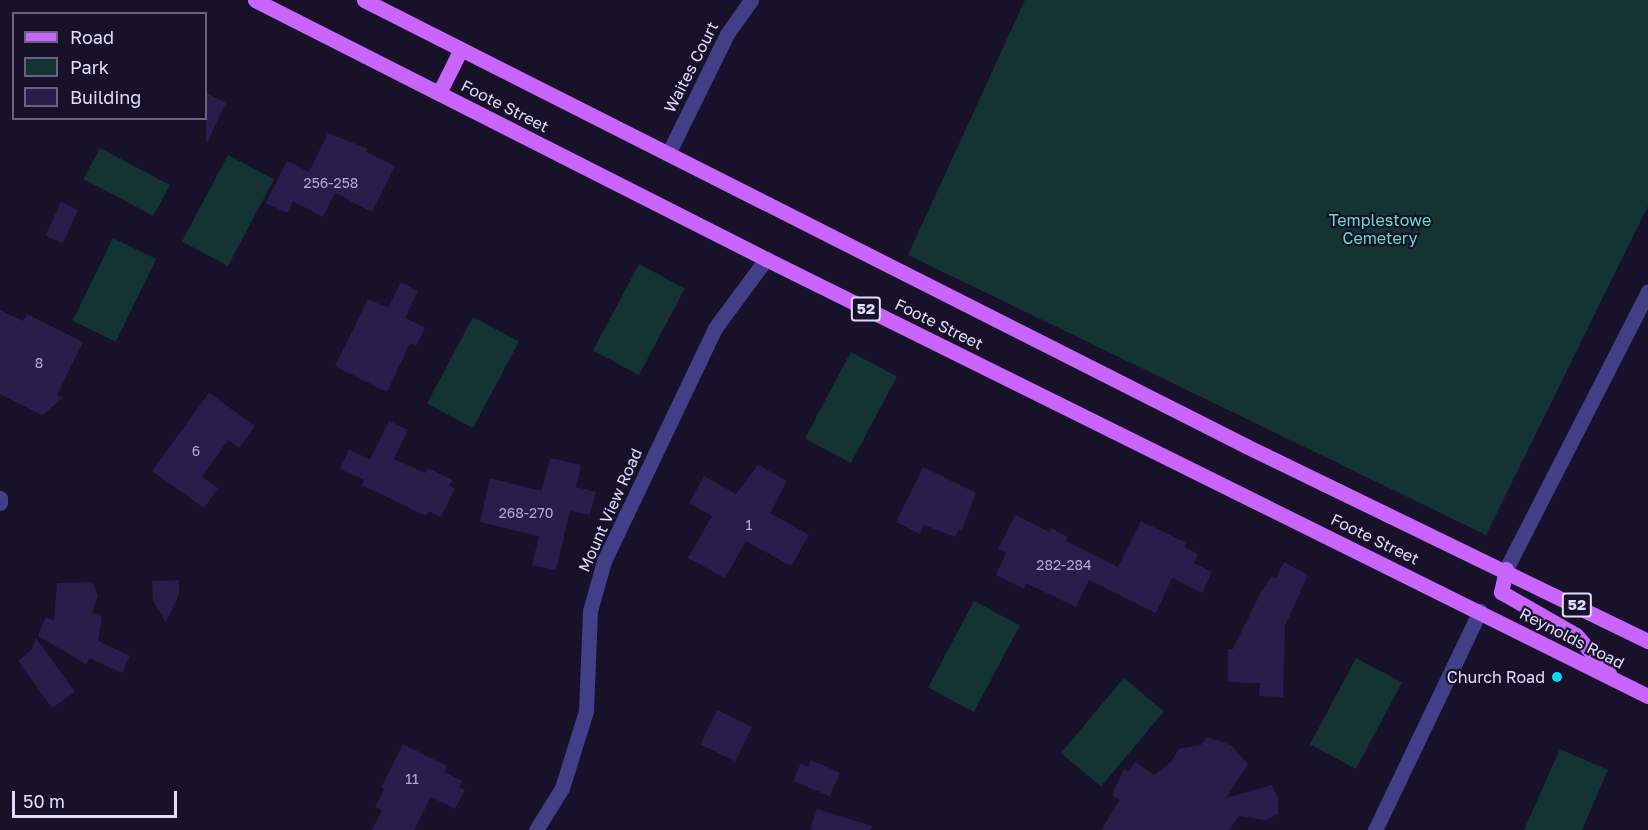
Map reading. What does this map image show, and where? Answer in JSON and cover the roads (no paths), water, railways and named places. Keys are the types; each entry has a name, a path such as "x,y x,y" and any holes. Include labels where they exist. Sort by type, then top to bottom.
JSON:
{"main road":[{"name":"Foote Street","path":"255,0 766,259 1480,611"},
{"name":"Foote Street","path":"364,0 1246,446 1506,569"},
{"path":"439,93 461,49"},
{"path":"1506,569 1501,592 1576,635 1615,680"},
{"name":"Reynolds Road","path":"1506,569 1648,641"},
{"name":"Reynolds Road","path":"1480,611 1648,696"}],"street":[{"name":"Waites Court","path":"668,154 727,34 751,0"},
{"name":"Mount View Road","path":"536,830 562,788 586,711 590,611 604,561 715,328 766,259"},
{"path":"1506,569 1648,291"},
{"path":"0,498 0,503"},
{"path":"1375,830 1480,611"}],"place":[{"name":"Church Road","path":"1557,677"}],"park label":[{"name":"Templestowe Cemetery","path":"1380,229"}]}
